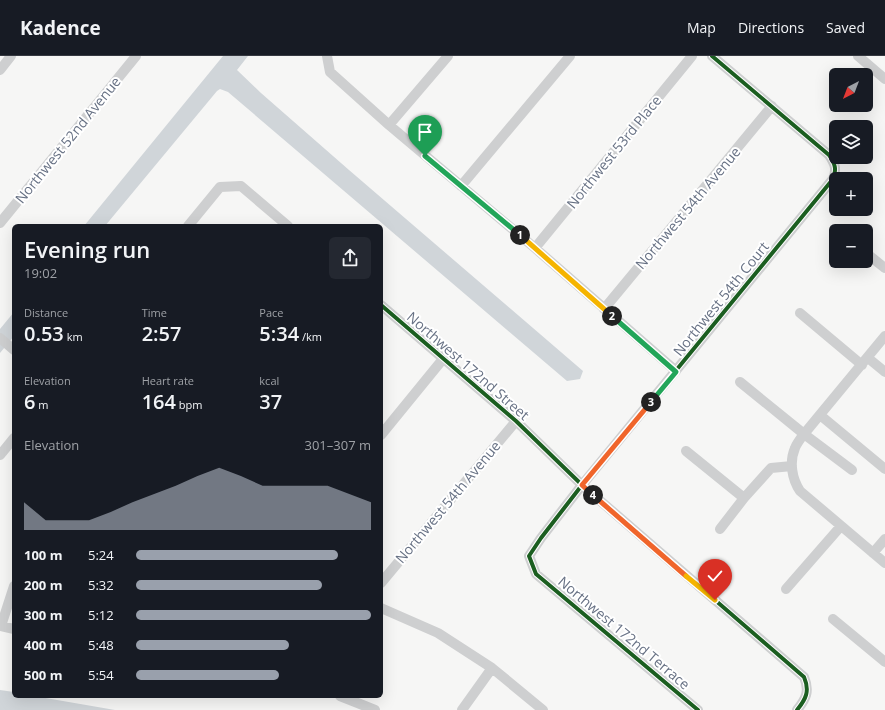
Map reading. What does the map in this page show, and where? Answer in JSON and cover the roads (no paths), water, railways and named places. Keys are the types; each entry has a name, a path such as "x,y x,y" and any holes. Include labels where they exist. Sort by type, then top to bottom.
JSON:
{"street":[{"path":"0,70 11,56"},
{"name":"Northwest 52nd Avenue","path":"0,223 136,56"},
{"path":"328,56 330,72 389,125 535,248 676,372"},
{"path":"389,125 448,56"},
{"path":"461,186 570,56"},
{"name":"Northwest 53rd Place","path":"535,248 692,56"},
{"path":"712,56 772,106"},
{"path":"858,56 885,79"},
{"name":"Northwest 54th Court","path":"536,574 529,556 541,538 582,485 833,179 836,171 834,163 829,155 772,106"},
{"name":"Northwest 54th Avenue","path":"604,309 772,106"},
{"path":"190,224 220,188 241,186 286,224"},
{"path":"873,259 885,268"},
{"name":"Northwest 172nd Street","path":"383,307 516,421 582,485 804,677 807,684 808,693 804,702 797,710"},
{"path":"800,313 865,362 885,372"},
{"path":"885,336 804,434 795,448 792,466 794,482 800,491 885,563"},
{"path":"0,338 12,348"},
{"path":"383,433 442,359"},
{"path":"740,382 804,434 852,470"},
{"path":"820,415 885,469"},
{"name":"Northwest 54th Avenue","path":"383,581 516,421"},
{"path":"0,455 12,440"},
{"path":"686,451 744,498"},
{"path":"720,529 744,498 771,468 792,466"},
{"path":"786,589 841,526"},
{"path":"873,553 885,539"},
{"name":"Northwest 172nd Terrace","path":"536,574 698,710"},
{"path":"12,592 0,626 12,629"},
{"path":"383,609 438,633 492,668 543,710"},
{"path":"833,619 885,662"},
{"path":"462,710 492,668"},
{"path":"345,698 375,710"}]}
